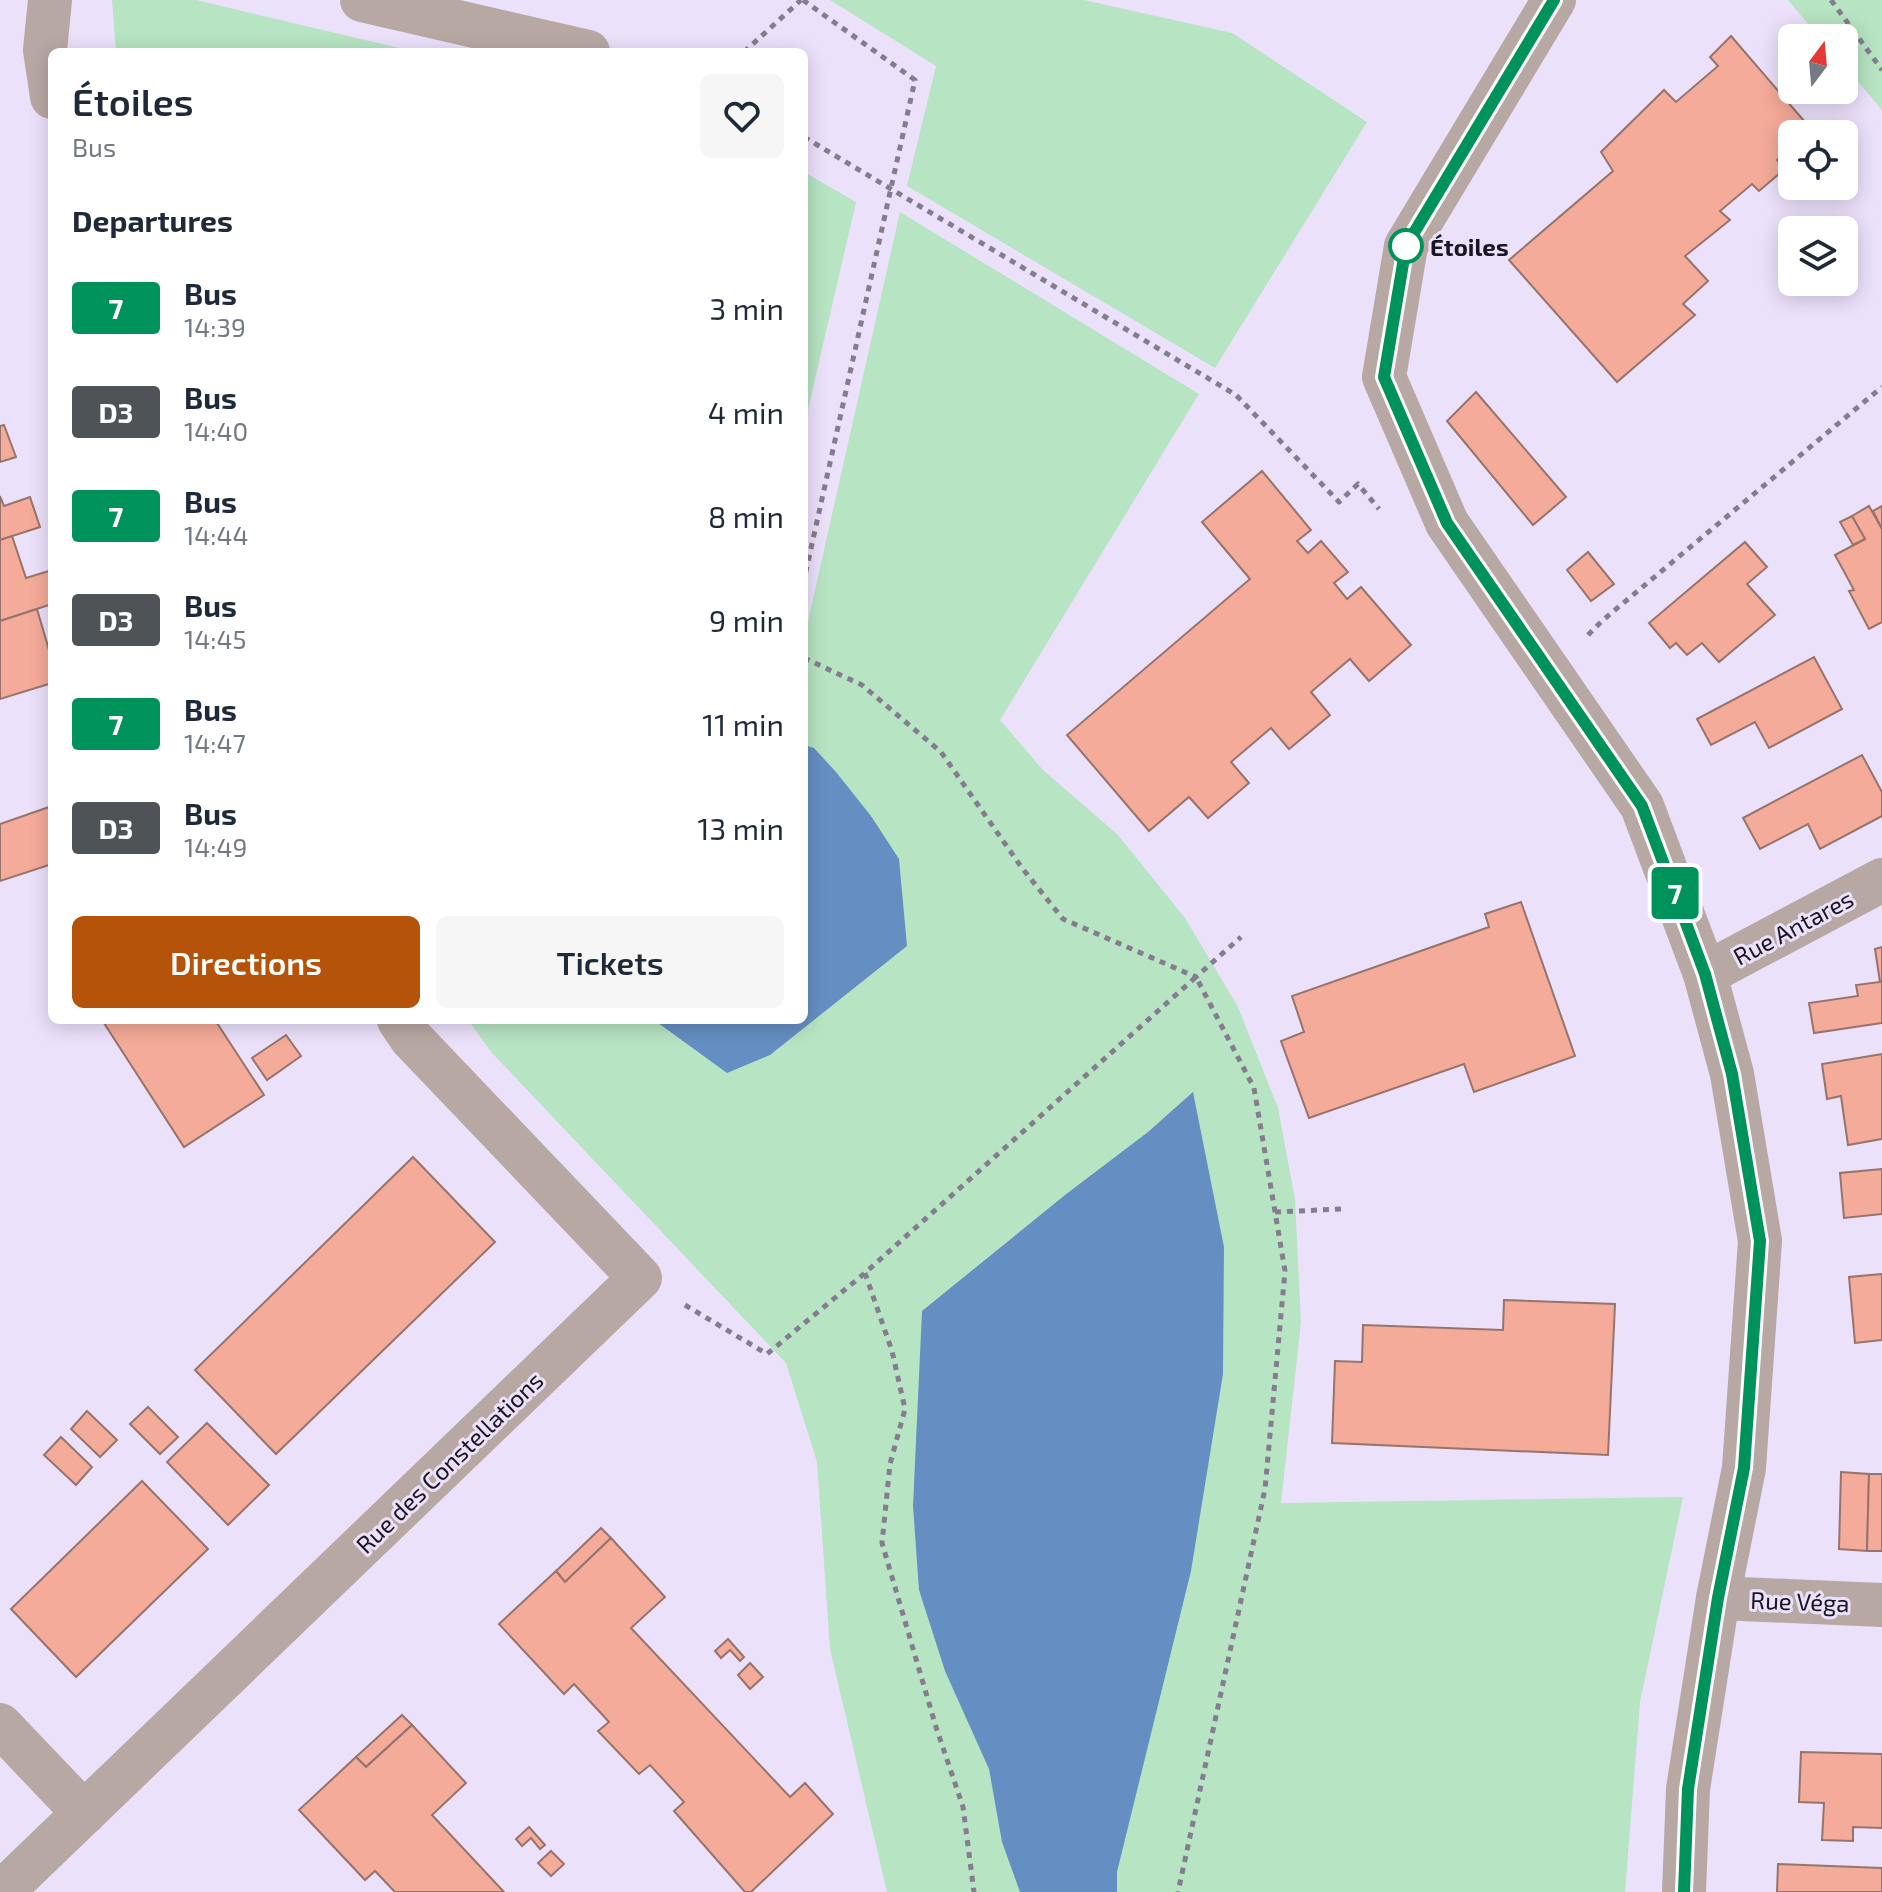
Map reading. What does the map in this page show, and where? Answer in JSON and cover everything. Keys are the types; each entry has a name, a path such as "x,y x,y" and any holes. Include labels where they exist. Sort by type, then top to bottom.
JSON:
{"street":[{"path":"48,70 45,50 50,0"},
{"path":"362,0 571,48"},
{"path":"1554,0 1406,246 1384,377 1447,523 1642,806 1705,974 1732,1074 1760,1241 1744,1468 1718,1598 1688,1789 1684,1892"},
{"name":"Rue Antares","path":"1705,974 1882,880"},
{"path":"402,1024 411,1038 640,1278"},
{"name":"Rue des Constellations","path":"7,1892 8,1886 640,1278"},
{"name":"Rue Véga","path":"1718,1598 1882,1605"},
{"path":"0,1725 84,1813"}],"path":[{"path":"748,48 802,0 915,80 808,562"},
{"path":"1831,0 1882,70"},
{"path":"808,139 1236,395 1339,502 1358,484 1388,519"},
{"path":"1551,673 1603,620 1882,387"},
{"path":"808,660 862,685 941,752 1022,868 1063,919 1196,977 1254,1088 1285,1271 1265,1489 1178,1892"},
{"path":"640,1278 767,1354 865,1273 1241,937"},
{"path":"1275,1212 1342,1209"},
{"path":"865,1273 892,1351 905,1409 890,1464 882,1543 963,1807 974,1892"}],"green space":[{"path":"112,0 196,0 399,48 116,48"},
{"path":"830,0 1084,0 1232,33 1367,122 1215,368 907,186 936,66"},
{"path":"1788,0 1882,0 1882,110 1858,82 1858,24 1808,24"},
{"path":"808,174 856,202 808,410"},
{"path":"900,212 1199,394 1000,720 1043,770 1117,834 1185,918 1238,1007 1278,1108 1295,1199 1301,1322 1281,1503 1683,1497 1640,1702 1625,1892 887,1892 830,1649 817,1462 786,1363 492,1053 471,1024 808,1024 808,621"}],"water":[{"path":"808,746 814,748 836,772 871,816 899,859 907,946 770,1055 727,1073 660,1024 808,1024"},
{"path":"1193,1092 1224,1247 1223,1374 1191,1571 1117,1872 1117,1892 1020,1892 1002,1842 989,1769 945,1671 919,1590 913,1506 922,1311 1148,1132"}],"building":[{"path":"1731,36 1778,91 1778,104 1789,104 1803,120 1778,120 1778,175 1759,191 1752,184 1720,211 1730,220 1685,256 1708,281 1683,304 1695,315 1617,382 1509,260 1613,171 1601,152 1664,90 1676,102 1718,66 1710,57"},
{"path":"1476,392 1566,497 1533,525 1447,421"},
{"path":"4,425 16,457 0,462 0,426"},
{"path":"1262,471 1311,530 1297,541 1308,553 1321,541 1348,572 1334,583 1347,599 1361,587 1411,645 1369,681 1350,659 1311,692 1330,715 1289,749 1271,728 1231,762 1249,783 1208,818 1189,797 1149,831 1067,735 1250,579 1202,522"},
{"path":"0,496 4,506 30,497 40,527 0,540"},
{"path":"1869,506 1882,529 1882,622 1869,629 1849,591 1854,590 1835,555 1865,539 1852,516"},
{"path":"1882,506 1882,529 1873,511"},
{"path":"1852,516 1865,539 1853,545 1840,522"},
{"path":"12,536 26,578 48,571 48,605 0,621 0,540"},
{"path":"1745,542 1767,567 1747,584 1775,615 1719,662 1702,643 1687,655 1676,643 1670,648 1649,623"},
{"path":"1588,552 1614,584 1591,601 1567,570"},
{"path":"37,609 48,647 48,684 0,699 0,621"},
{"path":"1814,657 1842,709 1769,748 1755,722 1711,745 1697,719"},
{"path":"1862,755 1882,792 1882,816 1820,849 1808,824 1760,849 1743,818"},
{"path":"48,807 48,865 0,881 0,824"},
{"path":"1521,902 1575,1056 1474,1092 1464,1064 1309,1118 1281,1041 1304,1032 1292,996 1489,927 1485,914"},
{"path":"1882,947 1882,1023 1814,1033 1809,1003 1858,996 1856,985 1880,982 1875,949"},
{"path":"105,1024 218,1024 264,1095 184,1147"},
{"path":"286,1035 301,1056 267,1080 252,1058"},
{"path":"1882,1054 1882,1139 1848,1145 1841,1096 1827,1099 1822,1064"},
{"path":"413,1157 495,1242 276,1454 195,1370"},
{"path":"1882,1169 1882,1214 1844,1218 1840,1173"},
{"path":"1882,1274 1882,1340 1855,1343 1849,1277"},
{"path":"1504,1300 1615,1304 1608,1455 1332,1443 1335,1361 1362,1362 1363,1325 1503,1330"},
{"path":"148,1407 178,1437 160,1454 130,1424"},
{"path":"87,1411 117,1440 100,1457 71,1429"},
{"path":"207,1423 269,1485 228,1525 167,1462"},
{"path":"61,1437 92,1467 76,1485 44,1455"},
{"path":"1841,1472 1869,1474 1867,1551 1839,1549"},
{"path":"1869,1474 1882,1474 1882,1551 1867,1551"},
{"path":"142,1481 208,1549 76,1677 11,1609"},
{"path":"601,1528 611,1538 565,1582 556,1571"},
{"path":"611,1538 665,1597 631,1628 790,1797 805,1783 833,1814 751,1892 745,1892 674,1811 684,1802 650,1765 639,1774 598,1731 609,1722 574,1684 564,1694 499,1624 556,1571 565,1582"},
{"path":"728,1639 744,1657 740,1661 730,1650 721,1658 715,1651"},
{"path":"750,1663 763,1677 750,1689 738,1675"},
{"path":"402,1715 412,1725 366,1767 356,1757"},
{"path":"412,1725 466,1783 432,1815 504,1892 395,1892 375,1871 365,1880 299,1810 356,1757 366,1767"},
{"path":"1801,1752 1882,1754 1882,1828 1853,1827 1853,1841 1822,1840 1824,1803 1799,1802"},
{"path":"529,1827 545,1845 540,1849 531,1838 522,1846 516,1839"},
{"path":"551,1851 564,1864 551,1876 538,1863"},
{"path":"1778,1864 1882,1868 1882,1892 1777,1892"}],"bus line":[{"name":"7","path":"1554,0 1406,246 1384,377 1447,523 1642,806 1705,974 1732,1074 1760,1241 1744,1468 1718,1598 1688,1789 1684,1892"}],"place":[{"name":"Étoiles","path":"1406,246"}]}
